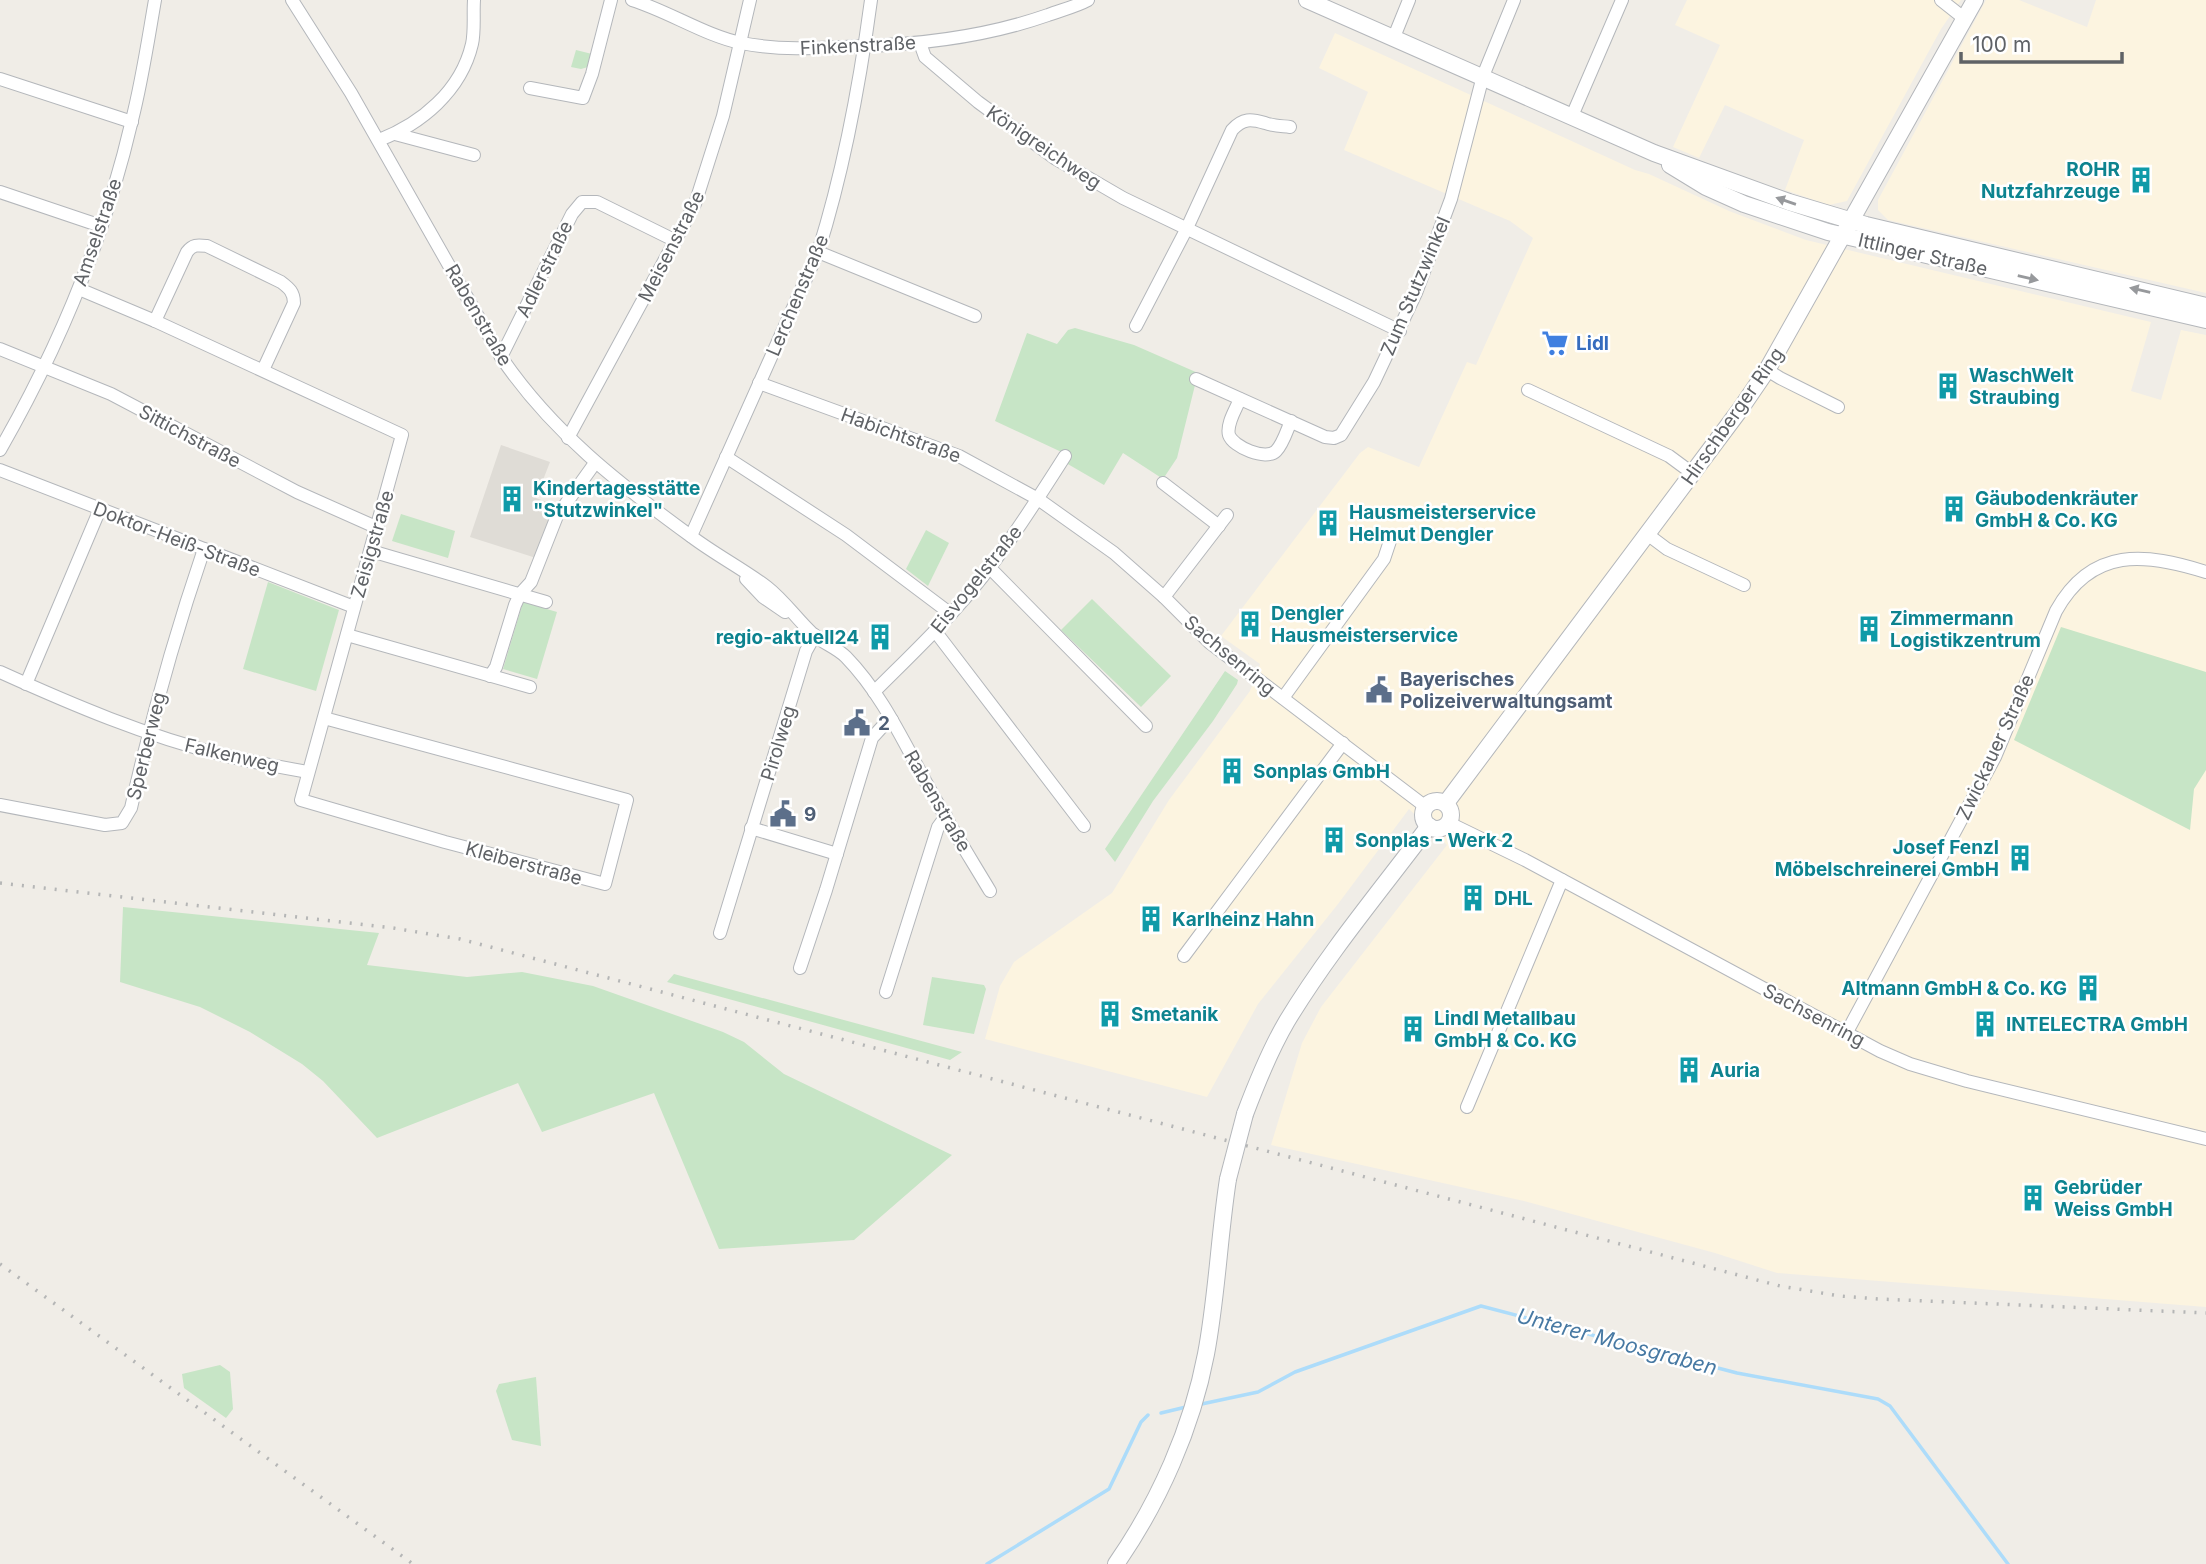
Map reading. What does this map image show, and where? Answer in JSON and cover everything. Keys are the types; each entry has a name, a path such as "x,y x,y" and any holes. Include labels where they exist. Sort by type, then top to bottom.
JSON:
{"street":[{"name":"Amselstraße","path":"0,450 44,367 79,289 101,226 132,122 155,0"},
{"name":"Rabenstraße","path":"292,0 379,140 517,381 543,412 595,463 691,537 769,589 815,635 839,651 874,692 892,720 990,891"},
{"path":"379,140 417,121 450,90 472,43 474,0"},
{"path":"530,88 583,98 611,0"},
{"name":"Finkenstraße","path":"632,0 740,43 805,49 919,43 1013,27 1088,0"},
{"name":"Meisenstraße","path":"568,438 695,204 723,116 750,0"},
{"name":"Lerchenstraße","path":"691,537 818,252 852,113 871,0"},
{"name":"Ittlinger Straße","path":"1307,0 1654,153 1788,202 2206,306"},
{"path":"1394,37 1409,0"},
{"name":"Zum Stutzwinkel","path":"1196,379 1325,437 1334,438 1341,435 1364,400 1400,331 1432,254 1451,199 1483,76 1514,0"},
{"path":"1572,116 1622,0"},
{"path":"1941,0 1965,19"},
{"name":"Hirschberger Ring","path":"1446,803 1767,370 1975,0"},
{"name":"Königreichweg","path":"919,43 925,57 978,102 1056,159 1123,198 1400,331"},
{"path":"0,79 132,122"},
{"path":"1136,326 1187,228 1232,130 1247,119 1290,127"},
{"path":"395,134 474,155"},
{"name":"Ittlinger Straße","path":"1654,153 1674,169 1706,187 1757,209 1842,236 2206,320"},
{"path":"0,192 101,226"},
{"name":"Adlerstraße","path":"501,357 572,214 582,202 597,202 676,241"},
{"path":"155,321 191,246 207,246 281,282 294,296 294,303 263,370"},
{"path":"818,252 975,316"},
{"name":"Zeisigstraße","path":"79,289 155,321 402,435 301,800"},
{"name":"Sittichstraße","path":"0,349 111,394 297,492 377,528"},
{"path":"1767,370 1838,407"},
{"name":"Habichtstraße","path":"759,383 959,456 1038,499"},
{"path":"1528,390 1669,456 1692,473"},
{"path":"1240,399 1229,425 1230,437 1234,443 1261,455 1268,455 1279,448 1291,421"},
{"name":"Eisvogelstraße","path":"874,692 951,614 989,567 1065,456"},
{"path":"726,457 835,527 951,614"},
{"path":"490,676 496,667 515,605 520,594 531,582 557,516 595,463"},
{"name":"Doktor-Heiß-Straße","path":"0,470 355,607"},
{"path":"1163,483 1223,520 1164,597"},
{"name":"Sachsenring","path":"1038,499 1114,553 1210,643 1426,807"},
{"path":"26,684 100,509"},
{"path":"1647,534 1667,549 1744,585"},
{"path":"1283,698 1384,559 1390,541"},
{"name":"Sperberweg","path":"0,805 104,825 122,823 131,808 148,733 204,549"},
{"path":"371,551 546,602"},
{"name":"Zwickauer Straße","path":"1847,1032 1995,757 2056,611 2067,593 2087,575 2107,564 2124,559 2156,558 2206,572"},
{"path":"989,567 1146,726"},
{"path":"934,631 1084,826"},
{"path":"347,635 530,687"},
{"name":"Pirolweg","path":"720,933 806,651 815,635"},
{"name":"Falkenweg","path":"0,672 84,709 148,733 224,756 309,772"},
{"name":"Kleiberstraße","path":"301,800 444,842 605,884 627,800 324,718"},
{"path":"800,968 872,738 892,720"},
{"path":"1184,956 1343,743"},
{"path":"1434,801 1446,803 1451,812 1449,823 1443,828 1429,826 1423,818 1426,807 1434,801"},
{"path":"886,992 938,827 946,816"},
{"name":"Sachsenring","path":"1449,823 1910,1064 2206,1139"},
{"path":"1116,1564 1153,1504 1195,1399 1206,1355 1228,1179 1245,1114 1269,1056 1286,1022 1320,972 1429,826"},
{"path":"751,828 837,854"},
{"path":"1466,1108 1562,880"}],"shaded area":[{"path":"1687,0 1961,0 1941,29 1847,201 1829,205 1785,190 1804,140 1725,105 1699,158 1673,147 1720,45 1675,25"},
{"path":"1986,0 2019,0 2087,27 2096,0 2206,0 2206,293 1888,220 1878,210 1878,200"},
{"path":"1335,33 1635,170 1729,211 1806,240 2151,322 2131,391 2161,400 2181,330 2206,335 2206,1307 1777,1273 1715,1253 1524,1201 1271,1145 1302,1043 1321,1007 1447,845 1409,809 1258,1004 1207,1097 985,1039 1000,986 1014,962 1112,893 1169,800 1250,691 1260,664 1221,636 1360,453 1368,447 1419,467 1467,362 1476,365 1533,238 1510,221 1344,150 1368,92 1319,68"},
{"path":"501,445 550,462 536,498 560,507 536,558 470,537"}],"green space":[{"path":"576,50 592,54 588,67 571,67"},
{"path":"1075,328 1134,345 1198,373 1177,458 1163,479 1123,453 1104,485 1066,463 1070,456 995,421 1027,333 1057,344 1068,330"},
{"path":"401,514 455,531 448,558 392,541"},
{"path":"926,530 949,543 928,586 906,569"},
{"path":"268,582 339,610 316,691 243,669"},
{"path":"1092,599 1171,676 1141,707 1061,630"},
{"path":"523,602 557,612 537,679 503,669"},
{"path":"2061,627 2206,672 2206,770 2194,789 2190,830 2014,740"},
{"path":"1225,671 1238,680 1237,684 1153,801 1115,862 1105,849"},
{"path":"123,907 379,933 367,965 467,977 522,972 593,986 723,1032 744,1042 784,1074 952,1155 854,1240 719,1249 654,1093 542,1132 518,1083 377,1138 323,1081 302,1064 250,1032 200,1007 120,982"},
{"path":"674,974 962,1052 950,1060 667,982"},
{"path":"932,977 984,985 986,989 974,1034 923,1025"},
{"path":"220,1365 230,1372 233,1409 226,1418 184,1388 182,1374"},
{"path":"536,1377 541,1446 512,1440 496,1391 499,1384"}],"waterway":[{"name":"Unterer Moosgraben","path":"1197,1405 1258,1392 1295,1372 1481,1306 1737,1373 1878,1399 1890,1406 2008,1564"},
{"name":"Unterer Moosgraben","path":"1161,1413 1186,1407"},
{"name":"Unterer Moosgraben","path":"987,1564 1109,1489 1141,1422 1148,1415"}],"railway":[{"path":"0,883 393,928 460,939 1780,1286 1840,1296 1879,1299 2206,1313"},
{"path":"0,1264 413,1564"}],"place":[{"name":"ROHR Nutzfahrzeuge","path":"2141,180"},
{"name":"Lidl","path":"1555,343"},
{"name":"WaschWelt Straubing","path":"1948,386"},
{"name":"Kindertagesstätte \"Stutzwinkel\"","path":"512,499"},
{"name":"Gäubodenkräuter GmbH & Co. KG","path":"1954,509"},
{"name":"Hausmeisterservice Helmut Dengler","path":"1328,523"},
{"name":"Dengler Hausmeisterservice","path":"1250,624"},
{"name":"Zimmermann Logistikzentrum","path":"1869,629"},
{"name":"regio-aktuell24","path":"880,637"},
{"name":"Bayerisches Polizeiverwaltungsamt","path":"1379,690"},
{"name":"2","path":"857,723"},
{"name":"Sonplas GmbH","path":"1232,771"},
{"name":"9","path":"783,814"},
{"name":"Sonplas - Werk 2","path":"1334,840"},
{"name":"Josef Fenzl Möbelschreinerei GmbH","path":"2020,858"},
{"name":"DHL","path":"1473,898"},
{"name":"Karlheinz Hahn","path":"1151,919"},
{"name":"Altmann GmbH & Co. KG","path":"2088,988"},
{"name":"Smetanik","path":"1110,1014"},
{"name":"INTELECTRA GmbH","path":"1985,1024"},
{"name":"Lindl Metallbau GmbH & Co. KG","path":"1413,1029"},
{"name":"Auria","path":"1689,1070"},
{"name":"Gebrüder Weiss GmbH","path":"2033,1198"}]}
